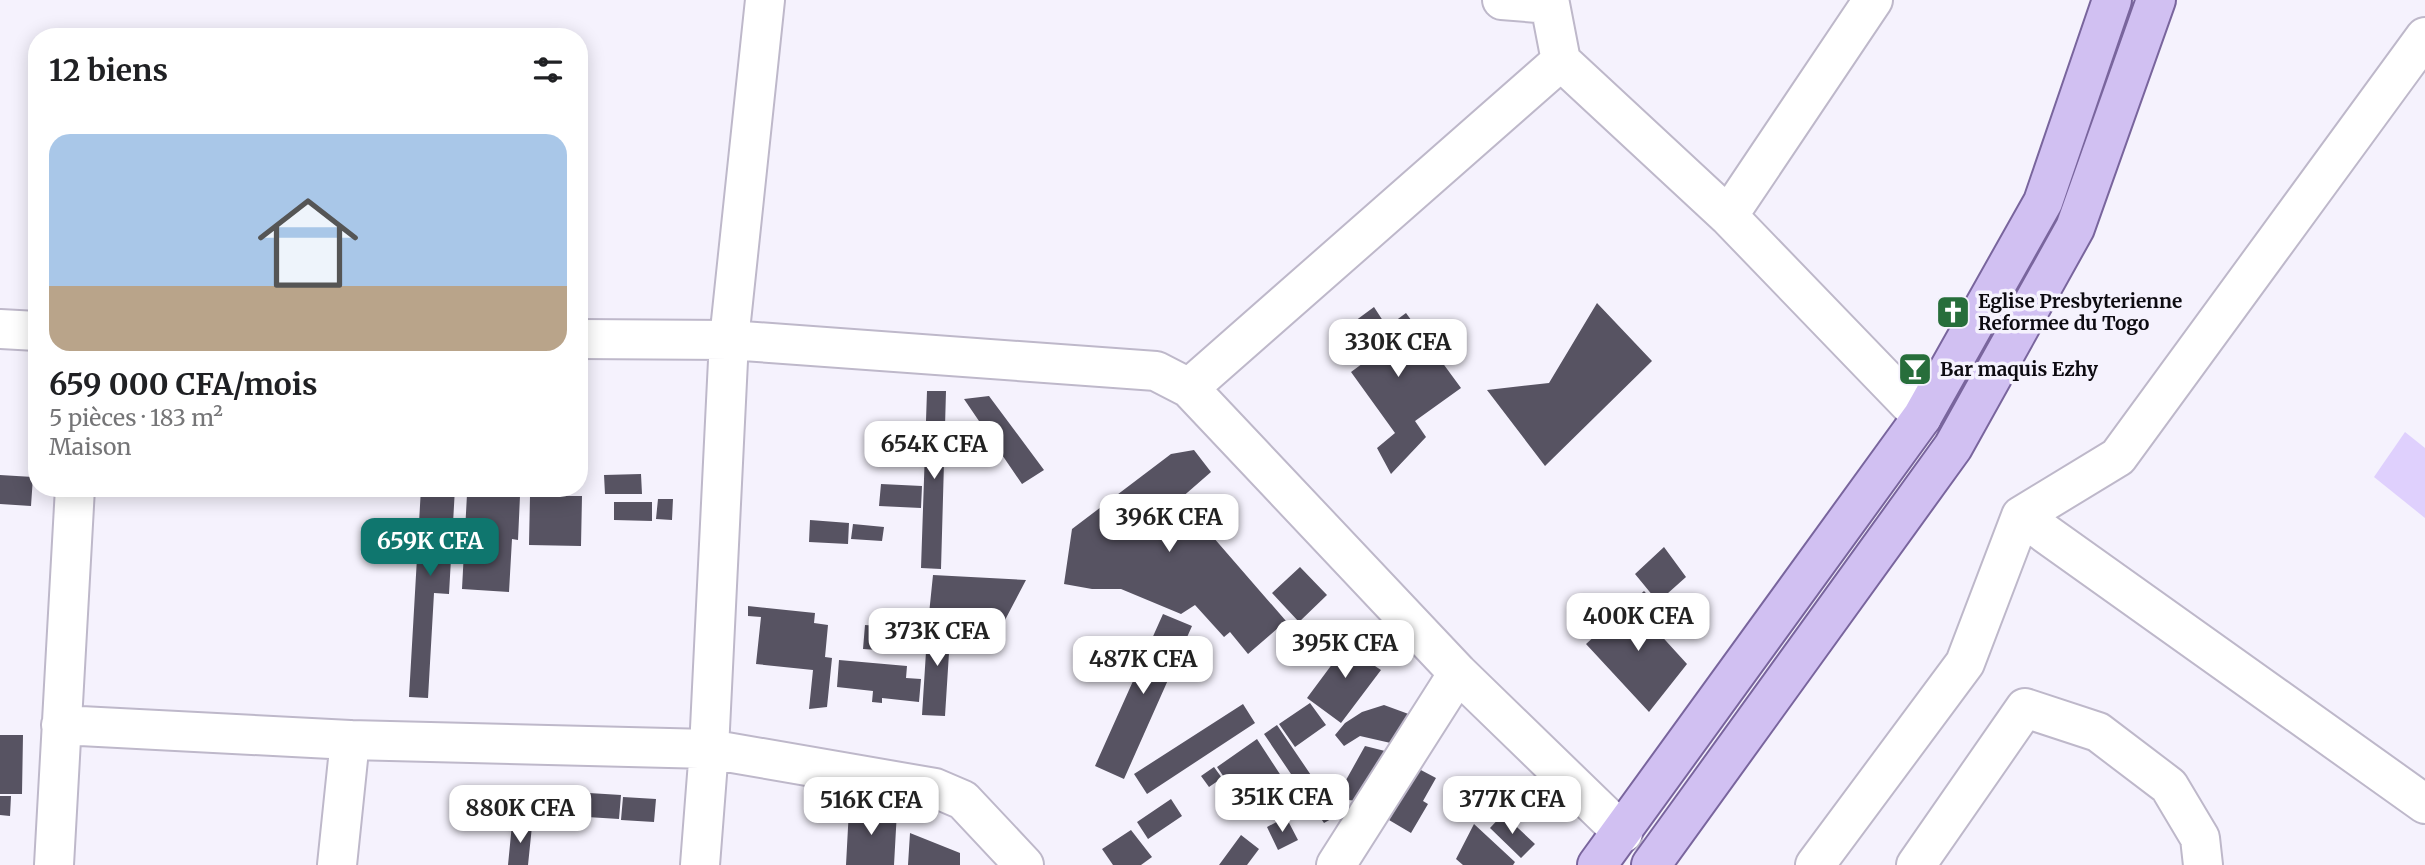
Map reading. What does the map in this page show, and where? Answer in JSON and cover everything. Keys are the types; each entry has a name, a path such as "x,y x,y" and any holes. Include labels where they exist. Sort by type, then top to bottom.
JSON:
{"main road":[{"path":"1597,865 1623,833 1922,417 2043,202 2112,0"},
{"path":"1651,865 1954,447 2075,228 2156,0"}],"street":[{"path":"699,865 709,749 729,340 765,0"},
{"path":"1502,0 1550,2 1561,61 1728,216 1922,417"},
{"path":"1728,216 1873,0"},
{"path":"1815,865 1965,663 2021,516 2118,457 2425,37"},
{"path":"1189,388 1561,61"},
{"path":"0,328 28,330"},
{"path":"588,339 729,340 1156,371 1189,388 1458,673 1623,833"},
{"path":"54,865 74,497"},
{"path":"2021,516 2425,804"},
{"path":"1336,865 1458,673"},
{"path":"1916,865 2025,708 2098,732 2169,786 2200,838 2203,865"},
{"path":"61,725 350,740 709,749 935,788 963,800 1024,865"},
{"path":"337,865 350,740"}],"shaded area":[{"path":"2405,432 2425,448 2425,518 2374,477"}],"building":[{"path":"1597,303 1652,361 1545,466 1487,390 1549,383"},
{"path":"1374,307 1387,327 1406,313 1461,388 1415,421 1426,437 1391,474 1377,448 1395,433 1351,372 1374,355 1365,344 1350,356 1336,335"},
{"path":"927,391 946,391 941,569 921,568"},
{"path":"989,396 1044,470 1022,484 964,399"},
{"path":"1194,450 1211,472 1180,499 1286,621 1248,654 1230,632 1224,637 1195,605 1181,614 1121,589 1092,589 1064,584 1072,529 1171,454"},
{"path":"641,474 642,494 605,494 604,475"},
{"path":"0,475 28,477 31,506 0,504"},
{"path":"881,484 922,486 921,508 879,506"},
{"path":"420,497 454,497 449,594 434,593 428,698 409,697"},
{"path":"467,497 520,497 518,540 512,539 509,592 462,589"},
{"path":"530,497 582,497 581,546 529,545"},
{"path":"658,499 673,499 672,520 656,519"},
{"path":"614,502 652,502 652,521 614,520"},
{"path":"810,520 849,523 848,544 809,542"},
{"path":"853,524 884,527 882,541 851,539"},
{"path":"1664,547 1686,577 1658,602 1635,574"},
{"path":"1300,567 1327,595 1299,622 1272,593"},
{"path":"933,575 1026,580 1005,620 929,614"},
{"path":"1644,591 1659,607 1646,619 1687,664 1649,712 1586,644"},
{"path":"748,606 815,613 814,623 828,625 825,657 832,658 827,707 809,709 813,670 756,664 761,617 748,616"},
{"path":"1163,614 1192,626 1124,779 1095,766"},
{"path":"928,620 951,621 945,716 922,715"},
{"path":"865,625 920,629 919,653 863,649"},
{"path":"1356,632 1368,642 1362,649 1370,655 1366,660 1381,670 1341,723 1307,698"},
{"path":"839,660 907,666 906,678 921,679 919,702 882,698 882,703 872,702 873,691 837,687"},
{"path":"1310,703 1326,725 1295,747 1279,724"},
{"path":"1243,704 1255,723 1147,794 1134,774"},
{"path":"1384,705 1414,716 1395,744 1360,736 1344,746 1335,735 1345,723 1362,712"},
{"path":"1277,725 1338,815 1324,823 1264,734"},
{"path":"0,735 23,735 22,794 0,794"},
{"path":"1257,739 1289,788 1250,815 1217,767"},
{"path":"1365,746 1389,752 1362,802 1336,798"},
{"path":"1214,767 1222,778 1209,787 1201,776"},
{"path":"1419,769 1436,778 1423,801 1428,804 1411,833 1389,820"},
{"path":"525,789 621,795 619,819 523,813"},
{"path":"0,796 11,796 10,816 0,815"},
{"path":"623,797 656,799 654,822 621,820"},
{"path":"1171,799 1182,816 1148,839 1137,822"},
{"path":"849,809 897,811 894,865 846,865"},
{"path":"1503,814 1535,844 1521,858 1490,828"},
{"path":"1286,817 1298,840 1278,850 1267,827"},
{"path":"512,824 532,826 528,865 508,865"},
{"path":"1474,824 1515,862 1513,865 1463,865 1456,859"},
{"path":"1131,830 1152,857 1141,865 1113,865 1102,849"},
{"path":"910,833 960,853 960,865 908,865"},
{"path":"1241,835 1259,849 1247,865 1219,865"}],"place":[{"name":"Eglise Presbyterienne Reformee du Togo","path":"1953,312"},
{"name":"Bar maquis Ezhy","path":"1915,369"}]}
